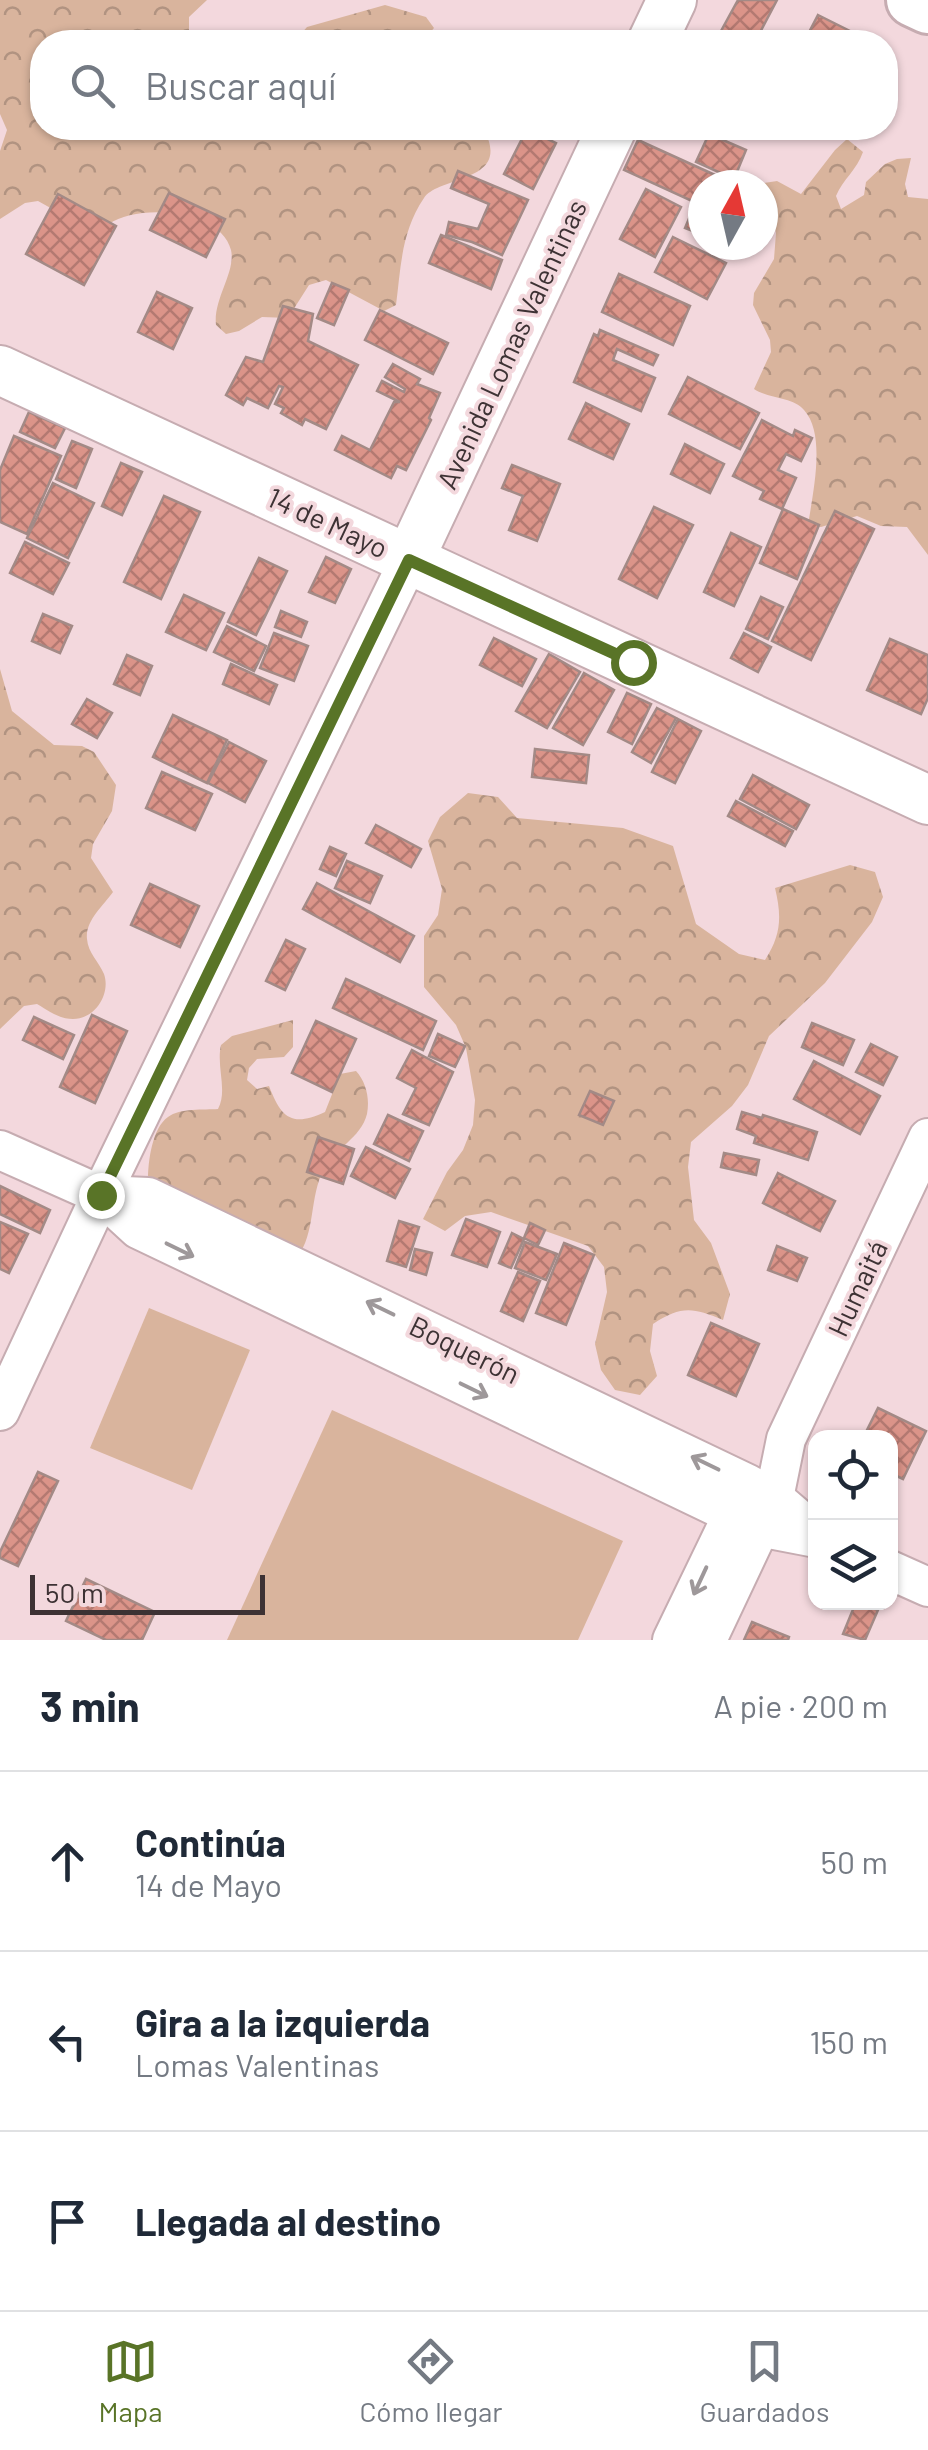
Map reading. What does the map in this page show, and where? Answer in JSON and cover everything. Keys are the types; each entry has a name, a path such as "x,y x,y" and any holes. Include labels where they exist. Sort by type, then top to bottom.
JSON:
{"main road":[{"path":"913,0 928,7"}],"street":[{"path":"658,30 672,0"},
{"name":"Avenida Lomas Valentinas","path":"409,560 606,140"},
{"name":"14 de Mayo","path":"0,370 928,800"},
{"path":"0,1411 409,560"},
{"name":"Humaitá","path":"672,1640 753,1505 928,1138"},
{"name":"Boquerón","path":"0,1150 101,1195 138,1229 808,1532"},
{"name":"Humaitá","path":"707,1640 753,1505"},
{"path":"898,1574 928,1587"}],"green space":[{"path":"0,0 207,0 189,17 189,30 30,30 30,140 488,140 489,159 471,175 424,198 406,237 396,305 384,311 326,280 309,285 288,318 262,317 226,334 216,325 216,315 231,250 224,236 212,226 196,218 158,212 122,217 109,224 72,220 38,201 25,203 0,219 0,151 7,130 0,114"},
{"path":"385,5 426,17 434,28 304,30"},
{"path":"848,140 863,152 836,196 841,209 864,195 866,182 885,164 897,159 911,158 905,184 908,197 928,199 928,555 907,527 881,526 857,516 821,527 808,526 816,466 811,421 799,406 754,389 771,352 770,340 753,305 754,293 773,260 778,260 778,182 801,194 835,150"},
{"path":"0,669 12,711 54,745 82,746 94,752 116,785 112,811 93,844 91,858 113,892 87,932 89,949 106,982 103,997 88,1015 73,1019 37,1004 24,1006 0,1029"},
{"path":"468,793 498,797 517,818 623,828 673,846 696,924 739,954 765,960 770,951 779,926 775,888 850,865 875,872 883,897 872,922 825,983 769,1036 748,1085 732,1106 691,1142 688,1167 694,1220 711,1243 730,1294 723,1320 687,1310 653,1324 650,1351 657,1376 640,1395 615,1390 601,1370 595,1344 607,1292 604,1267 588,1246 491,1212 465,1216 445,1231 423,1219 473,1125 475,1100 466,1048 456,1025 424,987 424,936 438,915 442,889 428,841 440,817"},
{"path":"293,1020 293,1047 284,1057 257,1059 249,1068 247,1080 257,1089 269,1086 283,1112 296,1119 325,1112 340,1074 356,1071 365,1085 368,1102 359,1130 324,1169 307,1237 297,1257 148,1180 152,1146 163,1122 179,1112 218,1109 222,1094 221,1045 232,1036"},
{"path":"149,1308 250,1350 192,1490 90,1448"},
{"path":"332,1410 623,1541 578,1640 227,1640"}],"building":[{"path":"738,0 777,0 761,30 722,30"},
{"path":"818,15 848,30 810,30"},
{"path":"521,140 556,143 533,189 504,174"},
{"path":"638,140 704,170 688,170 688,199 624,170"},
{"path":"706,140 723,140 746,150 738,170 714,170 696,162"},
{"path":"458,171 528,200 502,255 446,235 449,222 478,229 489,204 451,188"},
{"path":"646,189 681,207 655,257 620,239"},
{"path":"169,193 225,219 206,257 150,230"},
{"path":"58,194 116,226 84,285 26,254"},
{"path":"441,235 502,260 491,289 429,263"},
{"path":"673,237 688,244 688,260 726,263 707,299 655,272"},
{"path":"619,274 690,306 673,345 602,312"},
{"path":"332,283 349,290 334,325 317,318"},
{"path":"157,292 192,308 173,349 138,332"},
{"path":"283,306 313,314 308,341 358,365 326,429 305,419 302,425 281,413 284,408 275,404 283,387 279,386 268,408 247,398 243,405 226,395 246,357 263,362"},
{"path":"380,310 448,343 433,374 365,340"},
{"path":"600,330 658,355 653,365 617,349 613,360 655,378 641,411 574,382 594,334 598,336"},
{"path":"393,364 420,379 417,384 440,393 406,470 397,466 391,478 335,450 342,436 370,450 394,402 400,402 377,391 382,381 404,392 405,389 385,377"},
{"path":"688,377 759,413 740,449 669,414"},
{"path":"586,403 629,424 613,459 569,439"},
{"path":"29,412 65,428 55,448 20,432"},
{"path":"762,420 793,436 795,430 812,438 801,461 786,454 778,470 796,478 782,509 760,499 764,491 733,476"},
{"path":"14,436 61,456 27,534 0,522 0,470"},
{"path":"72,441 92,449 76,488 56,479"},
{"path":"685,444 724,464 710,493 671,474"},
{"path":"121,463 142,472 122,515 102,506"},
{"path":"512,465 560,484 537,541 509,530 523,496 502,488"},
{"path":"53,483 94,503 68,558 27,538"},
{"path":"164,496 200,512 161,599 124,582"},
{"path":"654,507 693,525 657,598 619,579"},
{"path":"783,509 819,525 797,579 760,563"},
{"path":"835,511 874,529 811,660 772,641"},
{"path":"731,533 761,547 734,606 704,592"},
{"path":"25,542 69,563 53,594 10,573"},
{"path":"326,557 351,569 335,603 309,592"},
{"path":"259,558 287,571 256,635 228,622"},
{"path":"184,595 224,613 206,650 166,632"},
{"path":"761,597 783,607 768,639 746,629"},
{"path":"281,611 307,622 301,637 275,627"},
{"path":"43,614 72,626 60,653 32,641"},
{"path":"227,626 266,646 254,671 214,652"},
{"path":"274,633 308,646 294,681 260,668"},
{"path":"744,633 771,647 758,672 731,658"},
{"path":"494,638 536,659 522,686 480,665"},
{"path":"890,639 928,655 928,698 921,714 867,690"},
{"path":"549,654 580,672 547,728 516,711"},
{"path":"127,655 152,666 140,695 114,684"},
{"path":"231,664 277,685 269,704 223,684"},
{"path":"584,673 614,690 583,745 553,728"},
{"path":"627,693 651,704 632,744 608,732"},
{"path":"87,699 112,713 97,738 72,724"},
{"path":"657,708 676,718 651,763 632,752"},
{"path":"173,715 227,740 207,783 153,757"},
{"path":"678,719 701,731 675,783 652,772"},
{"path":"229,742 266,761 245,802 208,783"},
{"path":"535,749 589,755 586,783 532,777"},
{"path":"162,772 212,794 195,830 146,808"},
{"path":"753,775 809,805 796,829 740,799"},
{"path":"736,801 793,831 785,846 728,816"},
{"path":"376,825 421,849 411,867 366,843"},
{"path":"330,847 346,854 336,876 320,869"},
{"path":"347,861 382,876 370,903 335,888"},
{"path":"317,883 414,936 400,962 303,909"},
{"path":"150,884 199,906 180,947 131,925"},
{"path":"286,940 305,949 285,990 266,981"},
{"path":"346,979 436,1021 423,1050 333,1008"},
{"path":"92,1015 127,1031 95,1103 60,1087"},
{"path":"34,1017 74,1035 63,1059 23,1040"},
{"path":"316,1021 356,1039 332,1092 292,1073"},
{"path":"812,1023 854,1040 843,1065 802,1047"},
{"path":"438,1034 465,1046 455,1067 429,1056"},
{"path":"871,1044 897,1057 883,1085 856,1072"},
{"path":"412,1050 453,1072 429,1125 403,1114 416,1088 397,1078"},
{"path":"814,1061 880,1096 860,1134 794,1099"},
{"path":"590,1091 614,1101 603,1125 579,1115"},
{"path":"742,1112 817,1132 808,1160 754,1143 756,1136 737,1129"},
{"path":"388,1115 423,1131 409,1161 374,1144"},
{"path":"318,1137 354,1149 343,1184 307,1172"},
{"path":"366,1147 410,1169 395,1198 351,1176"},
{"path":"724,1153 759,1160 756,1175 721,1167"},
{"path":"778,1173 835,1201 820,1231 763,1203"},
{"path":"0,1186 50,1210 40,1233 0,1214"},
{"path":"466,1219 500,1232 487,1267 452,1255"},
{"path":"399,1221 419,1227 406,1267 387,1261"},
{"path":"0,1222 28,1234 9,1273 0,1269"},
{"path":"530,1223 545,1230 538,1245 524,1238"},
{"path":"512,1233 524,1239 511,1268 499,1263"},
{"path":"525,1242 557,1254 546,1280 515,1268"},
{"path":"564,1243 594,1255 566,1325 536,1313"},
{"path":"777,1246 807,1258 797,1281 768,1270"},
{"path":"415,1249 432,1253 426,1275 410,1270"},
{"path":"518,1272 540,1281 523,1321 501,1311"},
{"path":"711,1323 759,1344 736,1396 688,1375"},
{"path":"878,1408 926,1431 903,1479 898,1477 898,1430 867,1430"},
{"path":"38,1472 58,1481 18,1566 0,1558 0,1552"},
{"path":"86,1579 155,1612 142,1640 106,1640 66,1621"},
{"path":"853,1610 878,1610 865,1640 843,1634"},
{"path":"752,1622 789,1637 788,1640 744,1640"}],"route":[{"path":"101,1195 409,560 633,662"}]}
